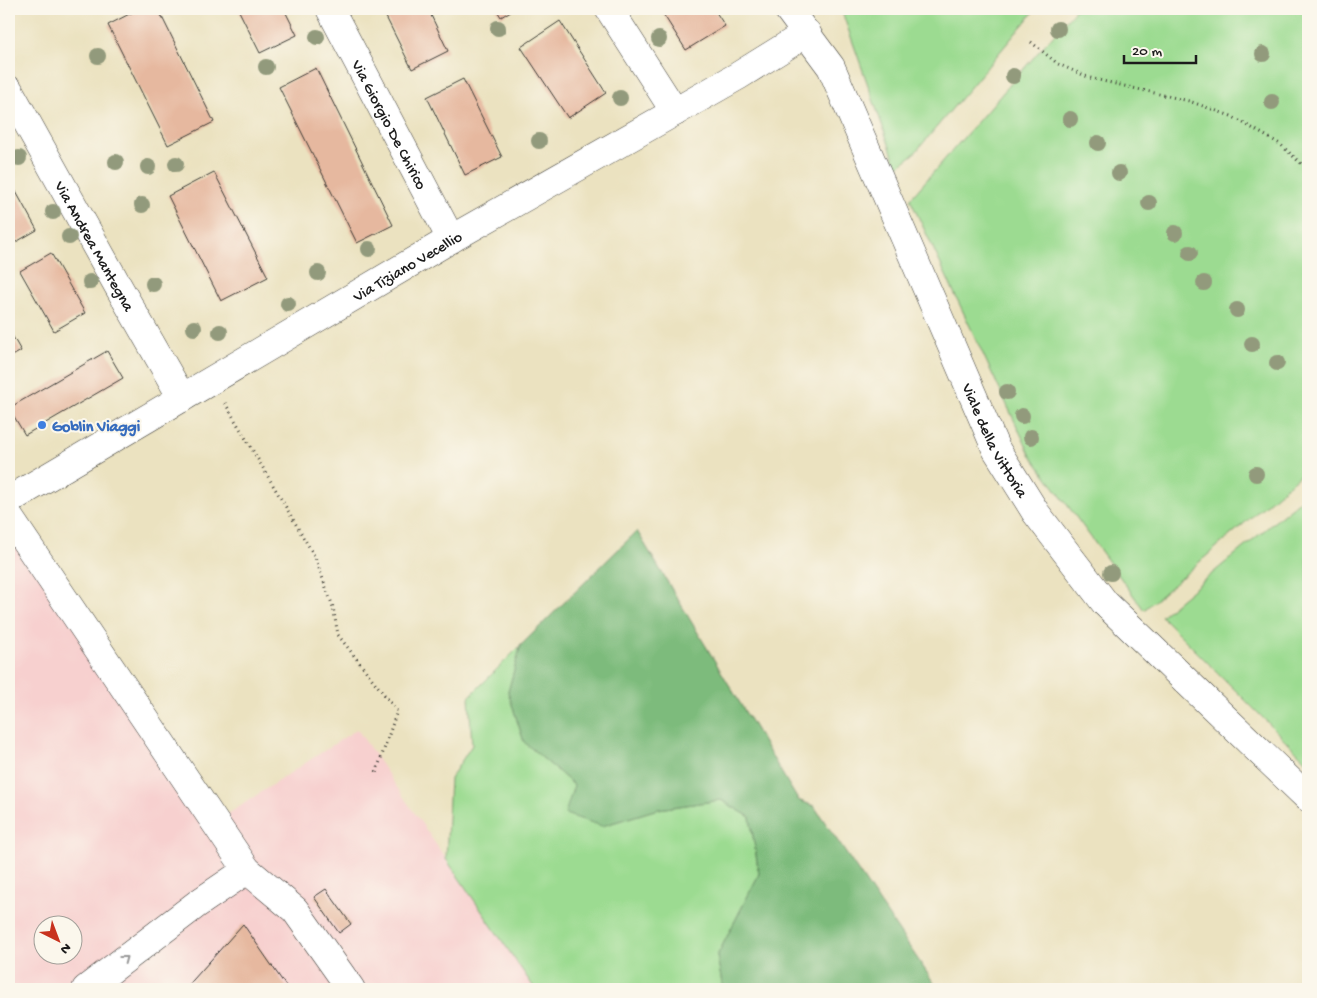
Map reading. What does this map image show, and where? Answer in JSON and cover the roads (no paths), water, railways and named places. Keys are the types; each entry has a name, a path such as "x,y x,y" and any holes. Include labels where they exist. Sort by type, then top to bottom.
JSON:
{"street":[{"name":"Via Giorgio De Chirico","path":"330,9 452,239"},
{"path":"609,9 675,112"},
{"name":"Viale della Vittoria","path":"788,9 831,67 996,449 1036,513 1105,602 1308,798"},
{"name":"Via Tiziano Vecellio","path":"9,500 452,239 753,67 807,33"},
{"name":"Via Andrea Mantegna","path":"12,104 182,398"},
{"path":"9,517 236,878 295,910 351,989"},
{"path":"86,989 190,910 236,878"}],"place":[{"name":"Goblin Viaggi","path":"42,425"}]}
